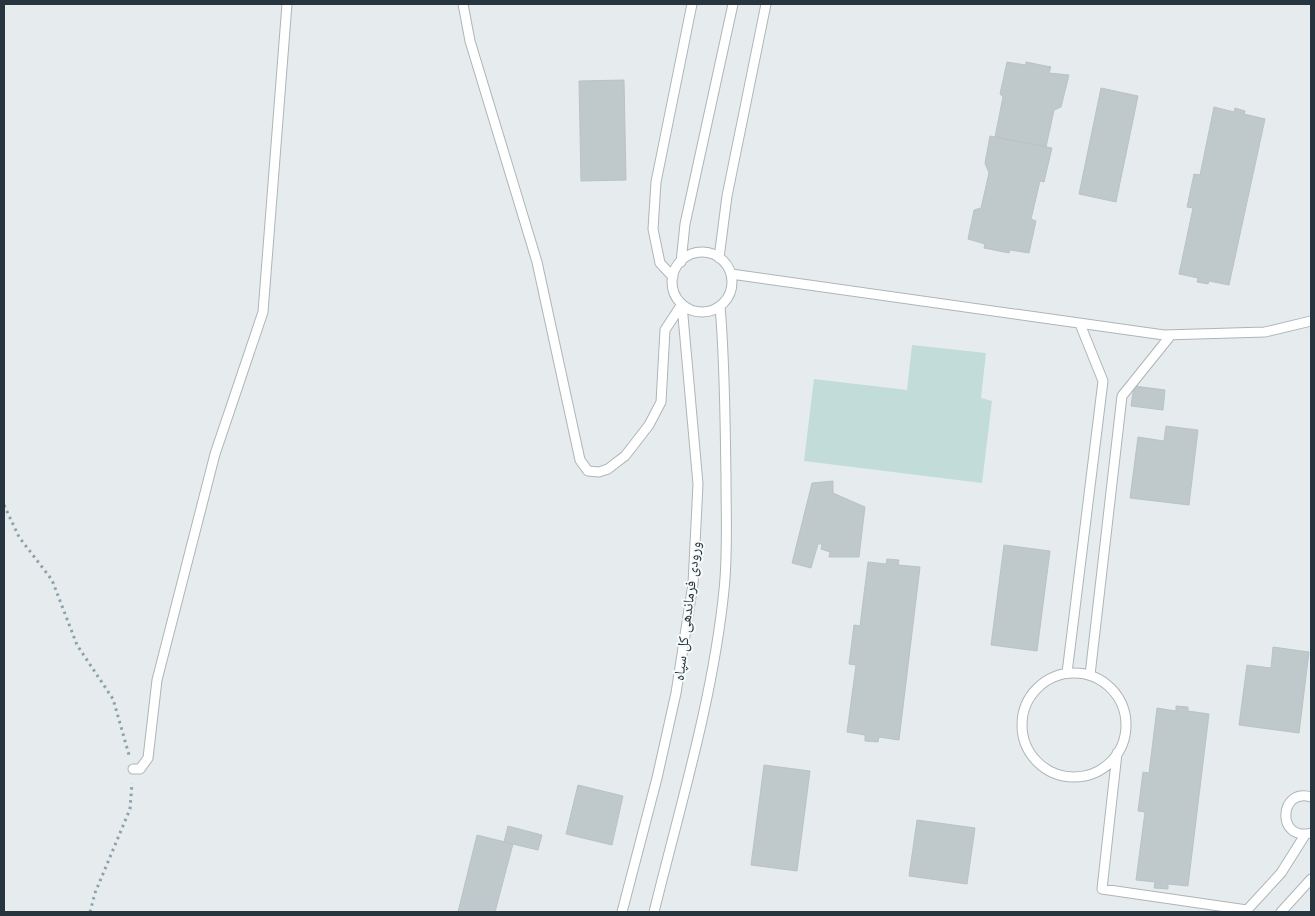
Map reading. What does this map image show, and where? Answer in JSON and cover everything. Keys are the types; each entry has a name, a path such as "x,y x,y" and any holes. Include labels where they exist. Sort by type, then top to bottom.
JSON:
{"lane":[{"path":"133,769 140,769 148,758 157,680 212,463 263,312 287,4"},
{"path":"463,4 470,41 537,262 580,460 588,471 599,472 608,469 618,462 625,456 649,425 661,402 665,330 682,304"},
{"path":"673,277 660,263 653,230 656,191 692,4"},
{"path":"681,262 685,224 733,4"},
{"path":"719,258 727,196 766,4"},
{"path":"699,252 706,252 724,262 731,274 731,289 729,296 720,306 714,310 701,312 682,304 675,295 673,277 686,257 699,252"},
{"path":"731,274 1164,336 1265,332 1311,321"},
{"name":"ورودی فرماندهی کل سپاه","path":"622,912 657,778 676,693 693,584 698,484 682,304"},
{"name":"ورودی فرماندهی کل سپاه","path":"654,912 710,681 724,590 726,530 724,362 720,306"},
{"path":"1068,673 1103,381 1080,324"},
{"path":"1090,675 1122,396 1171,335"},
{"path":"1068,673 1090,675 1106,684 1118,697 1124,713 1126,731 1120,748 1110,763 1095,773 1078,777 1060,775 1044,768 1031,755 1024,739 1022,721 1026,704 1036,689 1050,678 1068,673"},
{"path":"1117,753 1102,889 1247,910 1281,873 1308,834 1292,830 1288,826 1285,813 1290,801 1301,796 1311,797"},
{"path":"1281,912 1311,879"}],"path":[{"path":"4,505 19,537 52,580 77,645 113,699 133,769 130,809 95,894 90,912"}],"green space":[{"path":"912,345 986,353 981,398 992,401 982,483 804,461 814,379 907,390"}],"building":[{"path":"1007,62 1026,65 1026,62 1051,67 1049,73 1069,75 1061,107 1054,110 1046,147 995,137 1003,97 1000,94"},
{"path":"624,80 626,180 581,181 579,81"},
{"path":"1101,88 1138,96 1116,202 1079,194"},
{"path":"1214,107 1234,112 1235,108 1245,111 1244,114 1265,119 1229,285 1209,281 1208,284 1197,282 1198,278 1179,274 1193,208 1187,207 1194,174 1200,175"},
{"path":"990,136 1052,148 1044,182 1040,181 1031,219 1036,221 1029,253 1010,250 1009,253 984,248 985,244 968,239 974,210 981,208 989,173 985,163"},
{"path":"1134,386 1165,390 1163,410 1131,406"},
{"path":"1166,426 1198,430 1189,505 1130,498 1138,437 1164,441"},
{"path":"833,481 833,493 865,507 859,557 829,557 830,552 821,549 822,544 818,544 811,568 792,563 812,483"},
{"path":"1004,545 1050,551 1037,651 991,645"},
{"path":"887,559 899,560 898,565 920,567 899,740 879,737 878,742 865,741 865,735 847,732 856,665 849,664 854,625 860,626 868,562 886,564"},
{"path":"1273,647 1309,652 1299,733 1239,725 1247,665 1271,668"},
{"path":"1176,706 1188,707 1188,711 1209,714 1188,886 1168,884 1168,889 1154,888 1155,882 1136,880 1145,812 1138,811 1143,772 1149,773 1157,708 1176,711"},
{"path":"764,765 810,771 797,871 751,865"},
{"path":"578,785 623,796 612,845 566,834"},
{"path":"917,820 975,828 967,884 909,876"},
{"path":"508,826 542,835 538,850 504,842"},
{"path":"477,835 513,844 495,912 458,912"}]}
